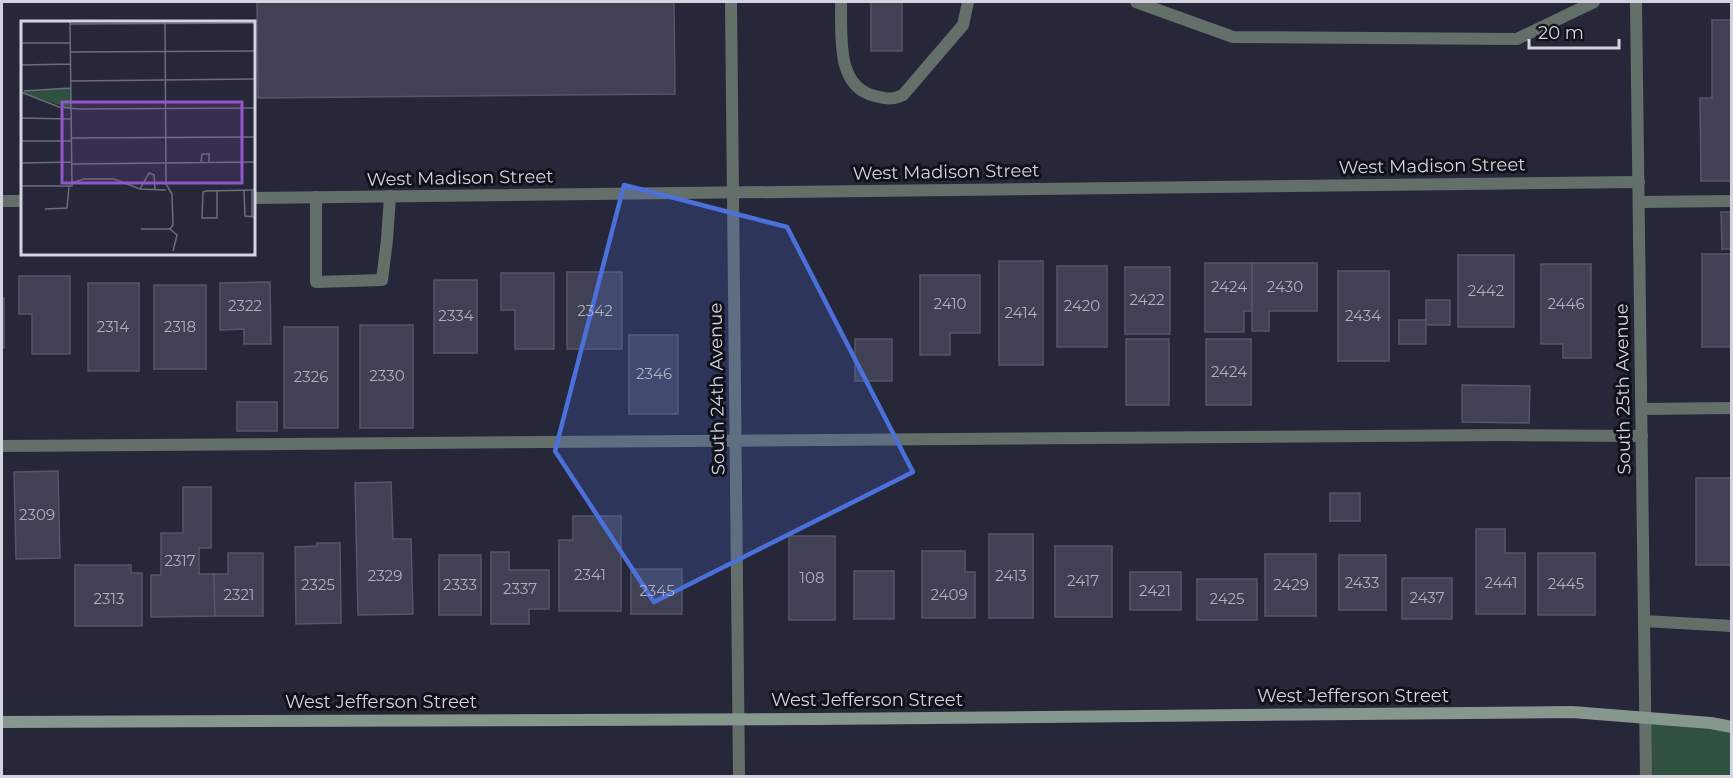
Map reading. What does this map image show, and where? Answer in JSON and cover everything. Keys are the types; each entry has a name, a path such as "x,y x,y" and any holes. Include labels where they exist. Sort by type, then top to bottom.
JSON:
{"street":[{"name":"South 24th Avenue","path":"730,2 739,777"},
{"path":"841,2 842,51 848,75 857,88 868,94 892,100 903,95 963,26 968,2"},
{"path":"1136,2 1233,38 1517,39 1594,2"},
{"name":"South 25th Avenue","path":"1636,2 1646,777"},
{"name":"West Madison Street","path":"255,198 1639,182"},
{"path":"316,198 316,282 382,280 390,196"},
{"path":"2,201 21,201"},
{"path":"1639,202 1731,201"},
{"path":"1642,409 1731,408"},
{"path":"2,446 1505,435 1642,436"},
{"path":"1644,621 1731,626"},
{"name":"West Jefferson Street","path":"2,722 1560,712 1711,723 1731,727"}],"highlighted area":[{"path":"624,185 787,227 913,472 654,602 555,451"}],"green space":[{"path":"1645,718 1731,727 1731,776 1646,776"}],"building":[{"path":"257,2 674,2 675,94 258,98"},
{"path":"871,2 902,2 902,51 871,51"},
{"path":"1712,20 1732,20 1732,181 1701,181 1700,98 1712,98"},
{"path":"1721,212 1732,212 1732,249 1722,249"},
{"path":"1702,254 1732,254 1732,347 1702,347"},
{"path":"1458,255 1514,255 1514,327 1458,327"},
{"path":"999,261 1043,261 1043,365 999,365"},
{"path":"1205,263 1252,263 1252,311 1244,311 1244,332 1205,332"},
{"path":"1252,263 1317,263 1317,311 1269,311 1269,331 1252,331"},
{"path":"1541,264 1591,264 1591,358 1563,358 1563,344 1541,344"},
{"path":"1057,266 1107,266 1107,347 1057,347"},
{"path":"1125,267 1170,267 1170,334 1125,334"},
{"path":"1338,271 1389,271 1389,361 1338,361"},
{"path":"567,272 622,272 622,349 567,349"},
{"path":"501,273 554,273 554,349 515,349 515,310 501,310"},
{"path":"920,275 980,275 980,333 950,333 950,355 920,355"},
{"path":"19,276 70,276 70,354 32,354 32,314 19,314"},
{"path":"434,280 477,280 477,353 434,353"},
{"path":"270,282 271,344 244,344 244,329 220,330 220,283"},
{"path":"88,283 139,283 139,371 88,371"},
{"path":"154,285 206,285 206,369 154,369"},
{"path":"2,298 4,298 4,348 2,348"},
{"path":"1426,300 1450,300 1450,325 1426,325"},
{"path":"1399,320 1426,320 1426,344 1399,344"},
{"path":"360,325 413,325 413,428 360,428"},
{"path":"284,327 338,327 338,428 284,428"},
{"path":"629,335 678,335 678,414 629,414"},
{"path":"855,339 892,339 892,381 855,381"},
{"path":"1126,339 1169,339 1169,405 1126,405"},
{"path":"1206,339 1251,339 1251,405 1206,405"},
{"path":"1462,385 1530,386 1529,423 1462,422"},
{"path":"237,402 277,402 277,431 237,431"},
{"path":"58,471 60,558 16,559 14,472"},
{"path":"1696,478 1732,478 1732,565 1696,565"},
{"path":"391,482 393,539 411,539 413,614 358,615 355,483"},
{"path":"183,487 211,487 211,548 199,548 199,574 214,574 215,616 151,617 151,575 161,575 161,533 183,533"},
{"path":"1330,493 1360,493 1360,521 1330,521"},
{"path":"573,516 621,516 621,611 559,611 559,540 573,540"},
{"path":"1476,529 1505,529 1505,553 1525,553 1525,614 1476,614"},
{"path":"989,534 1033,534 1033,618 989,618"},
{"path":"789,536 835,536 835,620 789,620"},
{"path":"317,543 340,543 341,623 296,624 295,547 317,546"},
{"path":"1055,546 1112,546 1112,617 1055,617"},
{"path":"922,551 965,551 965,572 975,572 975,618 922,618"},
{"path":"491,552 509,552 509,570 549,570 549,609 529,609 529,624 491,624"},
{"path":"228,553 263,553 263,616 215,616 214,574 228,574"},
{"path":"1538,553 1595,553 1595,615 1538,615"},
{"path":"1265,554 1316,554 1316,616 1265,616"},
{"path":"439,555 481,555 481,615 439,615"},
{"path":"1339,555 1386,555 1386,610 1339,610"},
{"path":"75,565 131,565 131,573 142,573 142,626 75,626"},
{"path":"631,569 682,569 682,614 631,614"},
{"path":"854,571 894,571 894,619 854,619"},
{"path":"1130,572 1181,572 1181,610 1130,610"},
{"path":"1402,578 1452,578 1452,619 1402,619"},
{"path":"1197,579 1257,579 1257,620 1197,620"}]}
